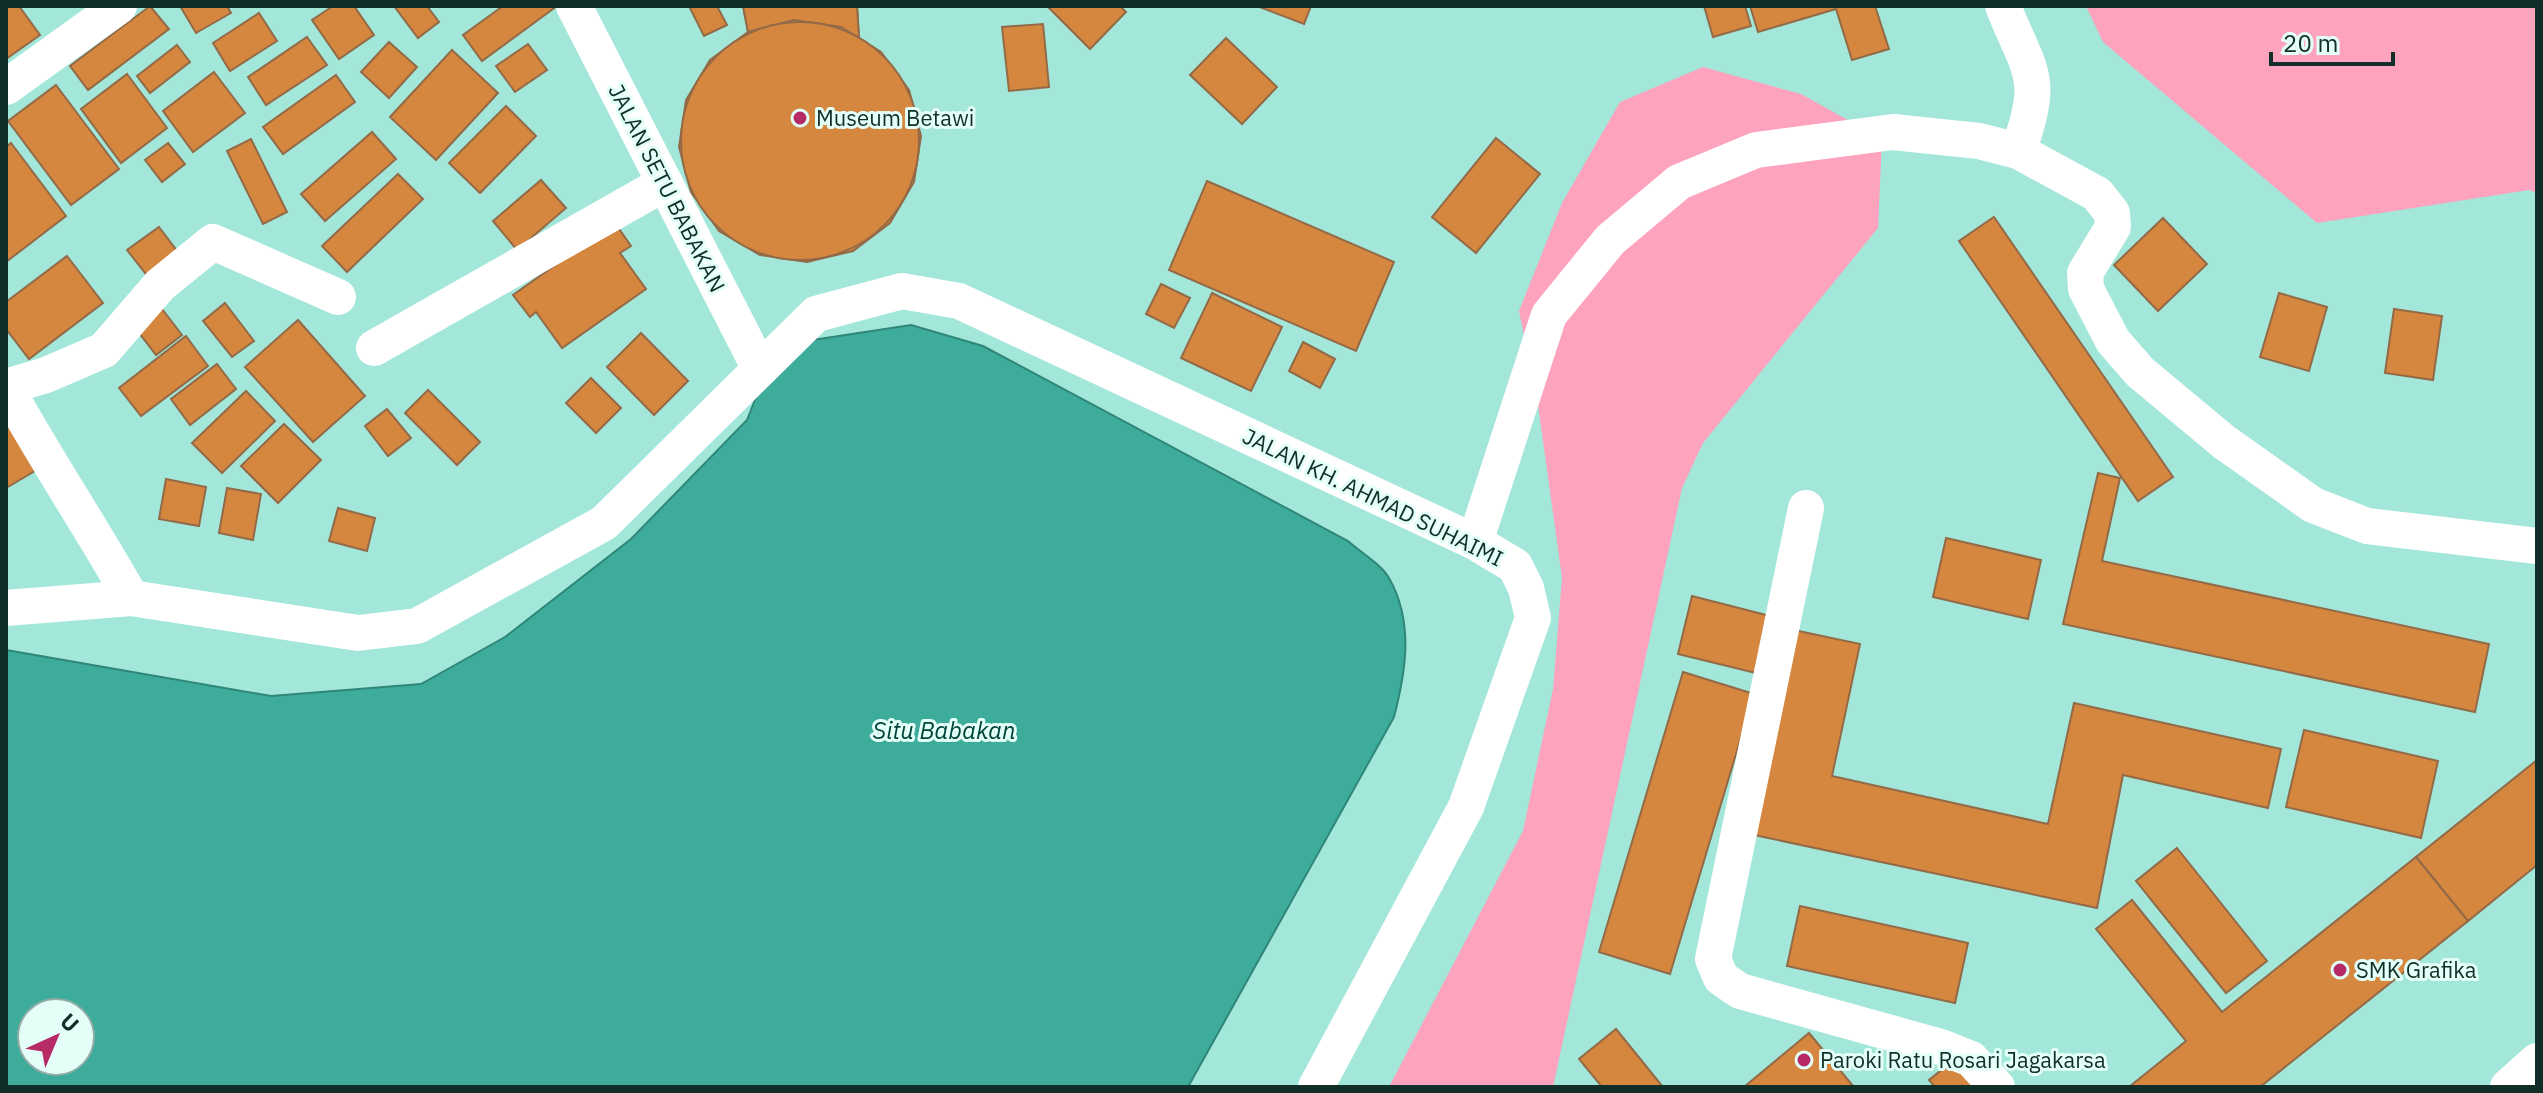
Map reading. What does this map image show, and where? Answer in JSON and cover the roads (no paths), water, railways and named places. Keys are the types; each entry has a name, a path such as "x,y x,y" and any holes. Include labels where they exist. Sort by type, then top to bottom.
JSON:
{"street":[{"path":"6,87 119,6"},
{"name":"JALAN SETU BABAKAN","path":"574,6 760,369"},
{"path":"2003,6 2031,66 2034,103 2022,139"},
{"path":"1475,542 1549,315 1610,240 1679,182 1756,150 1893,132 1979,141 2022,139 2097,194 2112,213 2113,227 2085,273 2092,307 2113,341 2140,372 2224,442 2313,505 2367,526 2537,546"},
{"path":"374,348 665,183"},
{"path":"131,598 51,469 6,387 46,375 104,350 160,285 213,242 338,297"},
{"name":"JALAN KH. AHMAD SUHAIMI","path":"6,608 131,598 358,633 417,626 604,523 816,314 902,291 959,301 1475,542 1515,566 1529,596 1533,618 1466,807 1316,1087"},
{"path":"1806,508 1713,959 1721,978 1740,991 1941,1047 1971,1059 1997,1087"},
{"path":"2508,1087 2537,1061"}],"water":[{"name":"Situ Babakan","path":"911,325 983,346 1348,541 1376,563 1389,578 1397,595 1405,629 1402,682 1394,717 1188,1087 6,1087 6,650 271,696 421,684 505,637 631,539 747,420 768,367 793,343"}],"place":[{"name":"Museum Betawi","path":"800,118"},
{"name":"SMK Grafika","path":"2340,970"},
{"name":"Paroki Ratu Rosari Jagakarsa","path":"1804,1060"}]}
